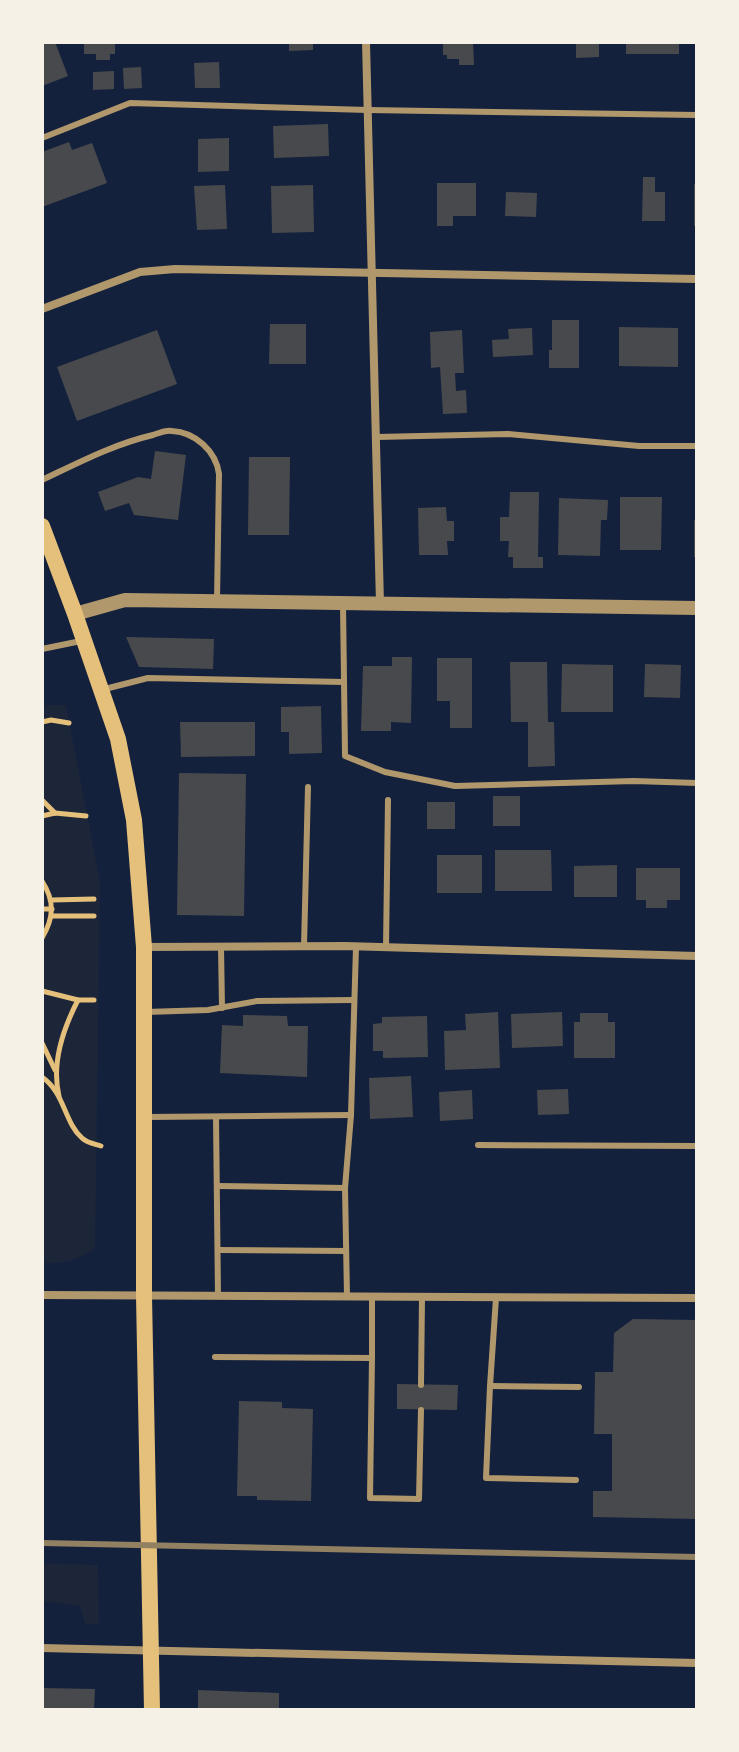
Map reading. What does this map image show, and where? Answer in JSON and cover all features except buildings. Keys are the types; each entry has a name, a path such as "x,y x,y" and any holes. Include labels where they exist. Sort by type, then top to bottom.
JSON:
{"main road":[{"path":"42,526 118,739 134,820 144,947 144,1296 152,1710"}],"street":[{"path":"366,42 380,604"},
{"path":"42,309 140,272 175,269 697,279"},
{"path":"75,614 125,600 697,608"},
{"path":"144,947 304,946 697,956"},
{"path":"42,1295 697,1298"},
{"path":"42,1648 697,1663"}],"lane":[{"path":"42,138 130,103 697,115"},
{"path":"42,480 130,440 171,430 204,445 218,464 219,474 217,601"},
{"path":"377,437 508,434 639,446 697,446"},
{"path":"343,604 345,756 385,772 455,786 634,781 697,783"},
{"path":"42,649 85,641"},
{"path":"101,690 148,678 344,682"},
{"path":"304,946 308,787"},
{"path":"386,948 388,800"},
{"path":"221,947 222,1008"},
{"path":"347,1296 345,1188 351,1115 356,947"},
{"path":"144,1012 208,1010 257,1001 353,1000"},
{"path":"144,1117 351,1115"},
{"path":"216,1117 218,1296"},
{"path":"478,1145 697,1146"},
{"path":"217,1186 345,1188"},
{"path":"218,1250 346,1251"},
{"path":"372,1297 370,1498 419,1499 421,1410"},
{"path":"421,1385 422,1297"},
{"path":"496,1298 486,1478 576,1480"},
{"path":"215,1357 372,1358"},
{"path":"490,1386 579,1387"}],"path":[{"path":"42,722 69,723"},
{"path":"42,800 55,813"},
{"path":"42,816 55,813 86,816"},
{"path":"42,881 52,900 52,916 42,938"},
{"path":"52,900 94,899"},
{"path":"42,909 52,909"},
{"path":"52,916 94,916"},
{"path":"42,991 78,1000 94,1000"},
{"path":"59,1096 55,1070 64,1032 78,1000"},
{"path":"42,1043 55,1070"},
{"path":"42,1077 59,1096 84,1140 101,1146"}],"shaded area":[{"path":"42,705 66,705 100,882 95,1248 70,1260 42,1263"},
{"path":"42,1563 98,1565 99,1624 85,1624 80,1606 42,1601"}],"railway":[{"path":"42,1543 697,1557"}]}
